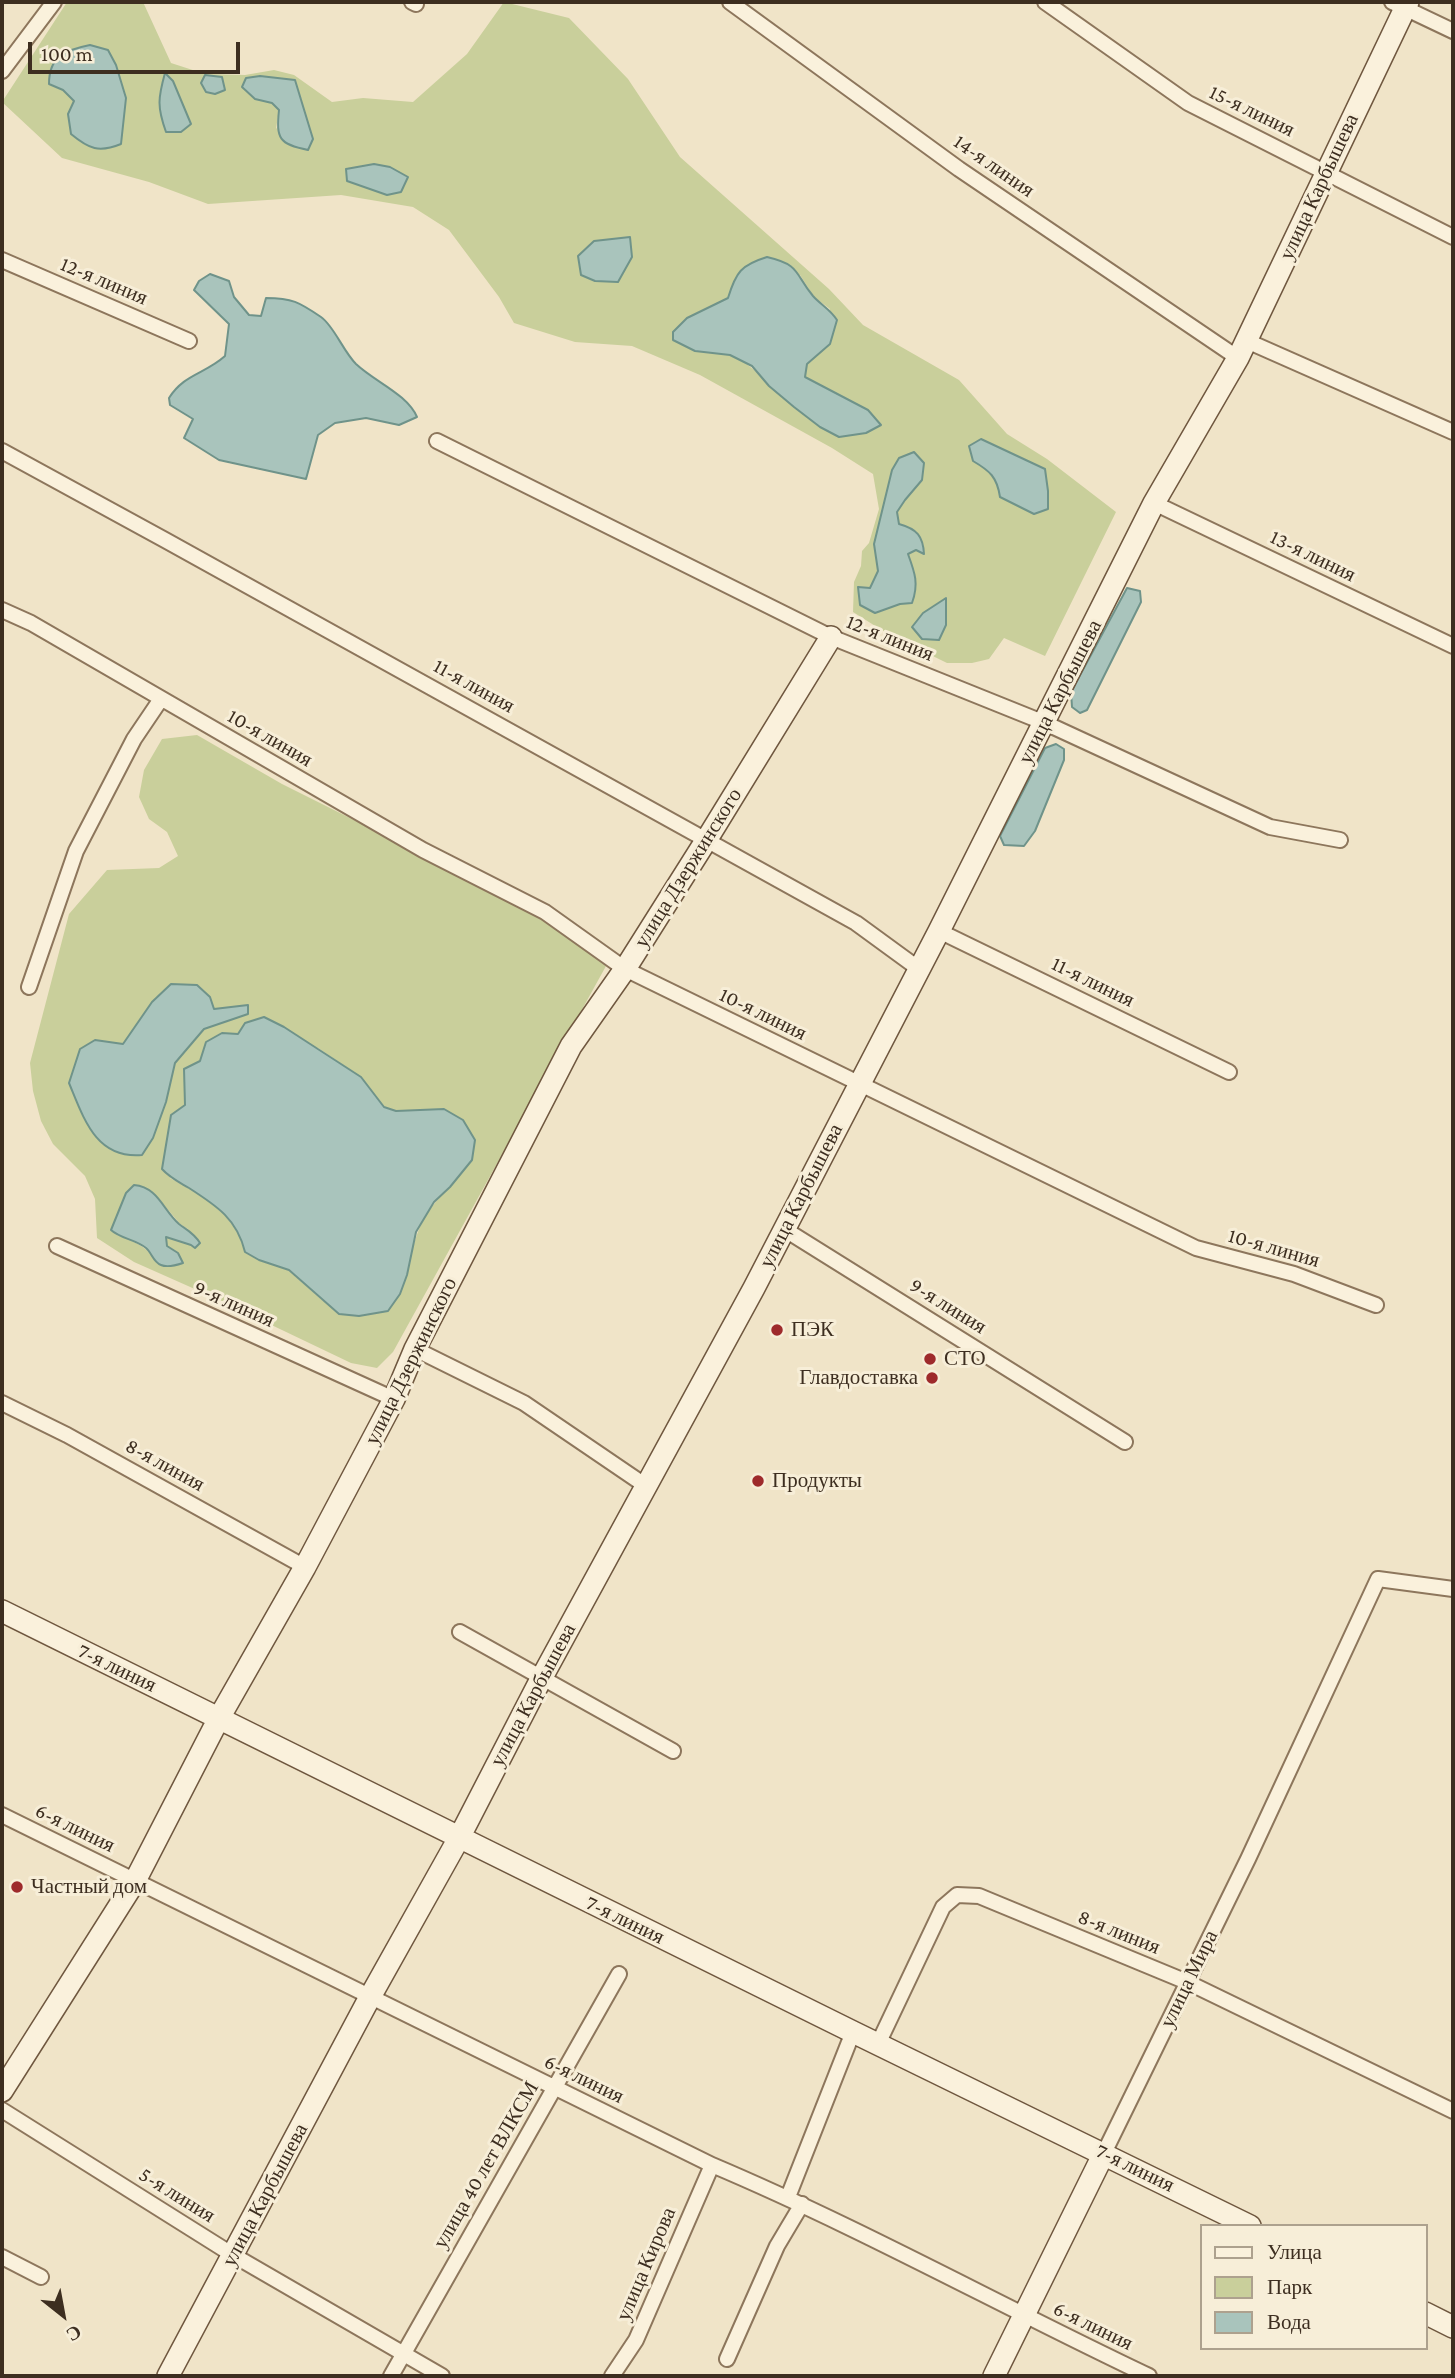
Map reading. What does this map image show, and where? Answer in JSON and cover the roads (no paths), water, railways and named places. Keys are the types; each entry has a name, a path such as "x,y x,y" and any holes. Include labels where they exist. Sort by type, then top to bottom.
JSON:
{"main road":[{"name":"улица Карбышева","path":"168,2376 784,1229 939,931 1154,503 1242,350 1402,4"},
{"name":"улица Дзержинского","path":"2,2091 135,1881 219,1718 305,1567 394,1399 415,1349 571,1046 625,968 831,637"},
{"name":"7-я линия","path":"2,1611 1246,2224"},
{"name":"улица Мира","path":"994,2376 1104,2153"},
{"path":"1427,2314 1453,2327"}],"street":[{"path":"2,71 54,2"},
{"name":"14-я линия","path":"730,2 960,169 1242,350 1453,432"},
{"name":"15-я линия","path":"1045,2 1188,103 1453,237"},
{"path":"1402,4 1453,31"},
{"name":"12-я линия","path":"2,260 189,341"},
{"name":"12-я линия","path":"438,441 831,637 1045,723 1270,827 1340,839"},
{"name":"11-я линия","path":"2,452 856,923 919,969"},
{"name":"13-я линия","path":"1154,503 1453,646"},
{"name":"10-я линия","path":"2,610 31,623 423,850 545,912 625,968 1196,1248 1294,1274 1376,1305"},
{"path":"29,987 76,851 134,739 161,699"},
{"name":"11-я линия","path":"939,931 1228,1072"},
{"name":"9-я линия","path":"784,1229 1125,1442"},
{"name":"9-я линия","path":"57,1247 394,1399"},
{"path":"415,1349 524,1403 646,1486"},
{"name":"8-я линия","path":"2,1403 67,1435 305,1567"},
{"name":"улица Мира","path":"1104,2153 1248,1859 1378,1579 1453,1589"},
{"path":"460,1632 673,1751"},
{"name":"6-я линия","path":"2,1815 712,2165 788,2197 1024,2317 1149,2376"},
{"name":"8-я линия","path":"878,2044 943,1907 957,1895 979,1896 1186,1982 1453,2111"},
{"name":"улица 40 лет ВЛКСМ","path":"391,2376 619,1974"},
{"path":"788,2197 853,2032"},
{"name":"5-я линия","path":"2,2110 233,2255 442,2376"},
{"name":"улица Кирова","path":"612,2376 636,2340 712,2165"},
{"path":"727,2358 777,2246 802,2204"},
{"path":"2,2257 41,2277"}],"water":[{"path":"90,45 108,50 116,65 126,98 121,144 100,149 83,143 71,134 68,114 74,101 63,90 49,84 52,67 60,56"},
{"path":"165,73 173,81 191,124 181,132 166,132 163,123 160,103"},
{"path":"205,75 222,77 225,90 215,94 206,92 201,83"},
{"path":"260,76 295,80 313,139 308,150 281,139 278,128 279,110 272,103 255,99 242,87 246,78"},
{"path":"374,164 390,167 408,177 401,192 387,195 347,181 346,169"},
{"path":"630,237 632,257 618,282 595,281 581,275 578,256 594,241"},
{"path":"767,257 786,263 796,271 813,296 837,320 830,344 807,364 805,377 868,410 881,425 866,433 839,437 820,427 794,407 769,386 752,366 730,355 695,351 673,340 673,332 687,318 728,298 741,271 751,263"},
{"path":"210,274 229,281 234,297 249,315 261,316 266,298 275,298 295,302 321,317 356,364 398,395 417,417 399,425 366,418 335,423 318,435 306,479 219,460 184,438 193,419 170,405 169,398 181,384 225,356 229,324 194,290 199,281"},
{"path":"981,439 1045,469 1048,509 1034,514 1000,497 992,475 973,461 969,446"},
{"path":"914,452 924,463 922,480 897,512 899,524 918,534 923,548 924,554 916,550 908,554 915,578 914,596 912,603 900,604 875,613 860,605 858,587 870,588 878,571 874,544 892,470 899,458"},
{"path":"1127,588 1140,591 1141,602 1087,710 1080,713 1072,707 1071,692"},
{"path":"946,598 946,625 939,640 922,639 912,627 923,613"},
{"path":"1056,744 1064,749 1064,760 1035,831 1024,846 1004,845 1000,836 1045,748"},
{"path":"171,984 197,985 210,997 214,1009 248,1005 248,1014 204,1029 175,1063 166,1102 153,1138 142,1155 126,1155 113,1151 94,1134 69,1083 80,1049 95,1040 123,1044 152,1002"},
{"path":"264,1017 361,1077 384,1107 396,1111 444,1109 463,1120 475,1140 472,1160 434,1202 416,1232 407,1275 400,1294 388,1311 359,1316 339,1314 289,1270 259,1260 245,1252 237,1231 224,1214 162,1169 171,1115 185,1105 184,1069 200,1061 206,1042 222,1033 238,1034 245,1023"},
{"path":"134,1185 155,1195 173,1218 200,1243 195,1248 166,1237 167,1246 178,1253 183,1263 161,1265 142,1245 111,1230 126,1193"}],"place":[{"name":"ПЭК","path":"777,1330"},
{"name":"СТО","path":"930,1359"},
{"name":"Главдоставка","path":"932,1378"},
{"name":"Продукты","path":"758,1481"},
{"name":"Частный дом","path":"17,1887"}]}
